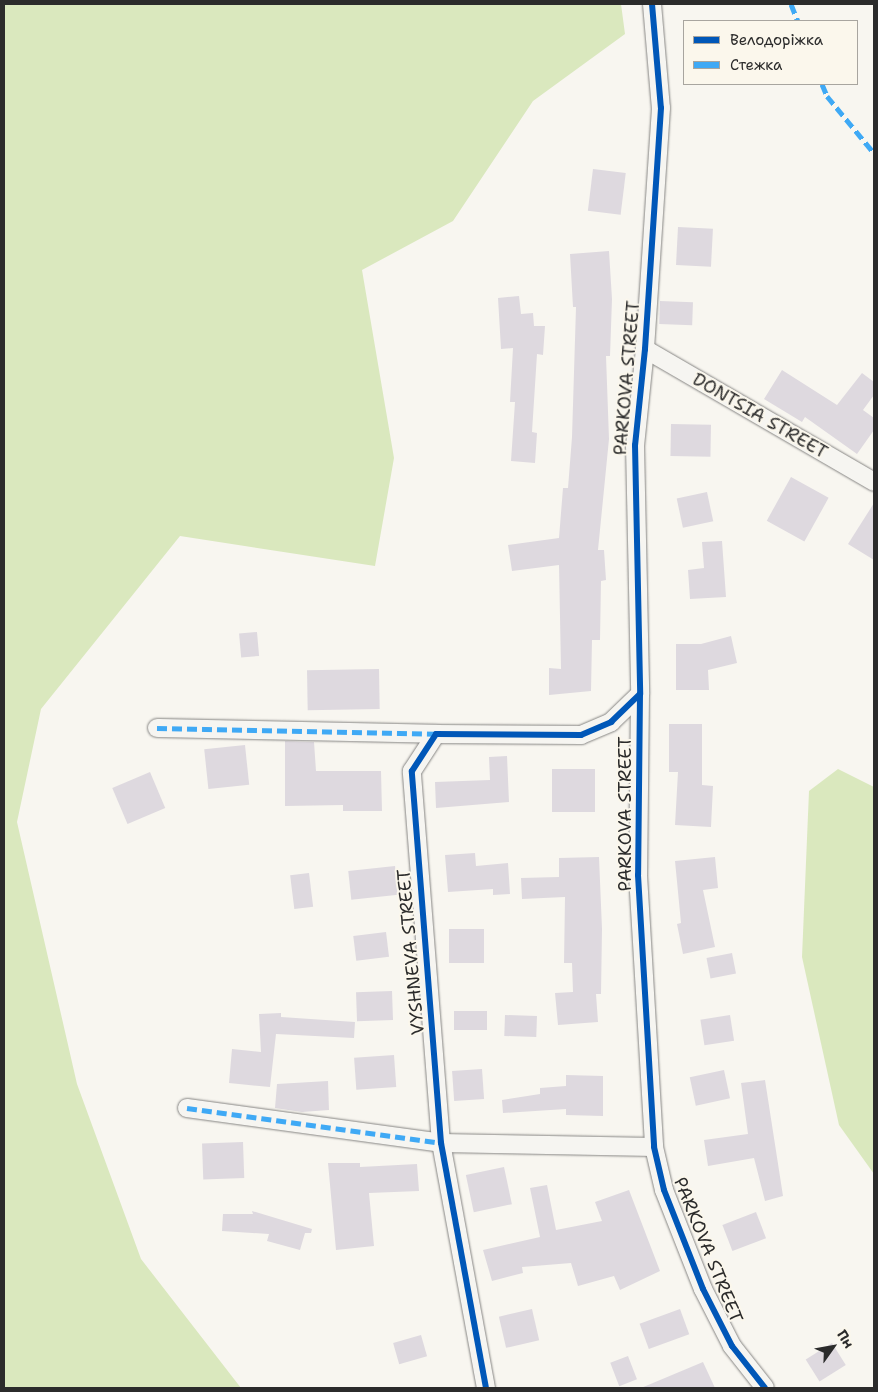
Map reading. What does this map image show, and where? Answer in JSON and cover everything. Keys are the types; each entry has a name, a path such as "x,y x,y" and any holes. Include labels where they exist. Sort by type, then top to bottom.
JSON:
{"street":[{"name":"PARKOVA STREET","path":"652,4 662,108 646,349 635,445 640,694 638,875 654,1147 664,1190 704,1289 732,1346 765,1388"},
{"name":"DONTSIA STREET","path":"646,349 874,482"},
{"path":"157,728 581,735 611,722 640,694"},
{"name":"VYSHNEVA STREET","path":"436,734 412,771 441,1143 486,1388"},
{"path":"187,1108 441,1143 654,1147"}],"green space":[{"path":"4,4 621,4 625,34 533,101 453,221 362,270 394,458 375,566 180,536 41,709 17,822 77,1084 141,1259 241,1388 4,1388"},
{"path":"838,769 874,787 874,1174 839,1125 802,957 809,791"}],"building":[{"path":"593,169 626,173 621,215 588,211"},
{"path":"678,227 713,229 711,267 676,265"},
{"path":"609,251 612,299 610,356 606,356 609,439 598,550 604,550 606,580 601,581 600,640 592,640 591,691 549,695 549,668 561,669 559,565 512,571 508,545 559,538 563,488 568,488 572,437 576,307 573,307 570,254"},
{"path":"519,296 521,314 533,313 534,326 545,326 543,355 537,354 532,432 537,433 535,463 511,461 515,402 510,402 513,348 501,349 498,298"},
{"path":"660,301 693,302 692,325 659,324"},
{"path":"782,370 837,405 862,373 874,382 874,395 863,410 874,418 874,430 857,454 805,417 802,422 764,399"},
{"path":"671,424 711,425 710,457 670,456"},
{"path":"791,477 829,498 804,542 767,521"},
{"path":"707,492 713,521 683,528 677,498"},
{"path":"874,503 874,560 848,544"},
{"path":"722,541 726,597 690,599 688,570 704,568 702,542"},
{"path":"257,632 259,656 241,657 239,634"},
{"path":"731,636 737,663 708,670 709,690 676,690 676,644 701,644"},
{"path":"379,669 380,709 308,710 307,670"},
{"path":"669,724 702,724 702,785 713,786 711,827 675,825 678,772 669,772"},
{"path":"285,741 314,742 316,771 381,771 382,811 343,811 343,805 285,806"},
{"path":"245,745 249,785 208,789 204,749"},
{"path":"507,756 509,802 436,808 435,782 490,780 489,757"},
{"path":"552,769 595,769 595,812 552,812"},
{"path":"150,772 165,808 127,824 112,788"},
{"path":"475,853 476,866 508,863 510,894 493,895 493,889 448,892 445,855"},
{"path":"599,857 602,929 601,994 596,994 598,1022 558,1025 555,993 573,992 572,963 564,963 565,897 522,899 521,878 559,877 559,858"},
{"path":"715,857 718,888 703,890 715,947 683,954 677,924 681,923 675,861"},
{"path":"395,866 398,895 351,900 348,871"},
{"path":"309,873 313,907 294,909 290,875"},
{"path":"449,929 484,929 484,963 449,963"},
{"path":"386,932 389,957 356,961 353,936"},
{"path":"732,953 736,974 710,979 706,958"},
{"path":"392,991 393,1020 357,1021 356,992"},
{"path":"454,1011 487,1011 487,1030 454,1030"},
{"path":"281,1013 281,1017 355,1022 354,1038 276,1034 270,1087 229,1083 232,1049 261,1052 259,1014"},
{"path":"505,1015 537,1016 536,1037 504,1036"},
{"path":"730,1015 734,1041 704,1045 700,1020"},
{"path":"394,1055 396,1087 356,1090 354,1058"},
{"path":"482,1069 484,1099 454,1101 452,1071"},
{"path":"724,1070 730,1098 696,1106 690,1077"},
{"path":"566,1075 603,1076 603,1116 566,1115 566,1109 503,1113 502,1100 540,1094 540,1088 566,1086"},
{"path":"765,1080 783,1196 765,1201 754,1158 708,1166 704,1140 748,1134 741,1083"},
{"path":"328,1081 329,1110 302,1112 275,1108 277,1084"},
{"path":"243,1142 244,1178 203,1179 202,1143"},
{"path":"328,1163 360,1163 360,1167 417,1164 419,1191 369,1193 374,1246 336,1250"},
{"path":"504,1167 512,1204 474,1212 466,1175"},
{"path":"547,1185 556,1230 602,1221 595,1202 629,1190 660,1271 620,1290 614,1276 578,1286 571,1263 522,1267 523,1273 492,1281 483,1250 540,1237 530,1188"},
{"path":"252,1211 312,1229 311,1233 305,1233 300,1250 267,1241 269,1234 222,1231 223,1214 253,1214"},
{"path":"756,1212 766,1238 732,1251 722,1225"},
{"path":"532,1309 539,1340 506,1348 499,1317"},
{"path":"680,1309 689,1334 649,1349 640,1324"},
{"path":"421,1335 427,1356 399,1364 393,1343"},
{"path":"832,1343 846,1365 819,1381 806,1359"},
{"path":"628,1356 637,1379 619,1386 610,1363"},
{"path":"703,1362 715,1388 641,1388"}],"marked path":[{"path":"791,4 798,20"},
{"path":"822,85 827,96 874,153"},
{"path":"157,728 436,734"},
{"path":"187,1108 441,1143"}],"cycle path":[{"path":"652,4 661,108 645,349 635,445 640,694 638,875 654,1147 664,1190 703,1289 732,1346 765,1388"},
{"path":"486,1388 441,1143 412,771 436,734 581,735 611,722 640,694"}]}
